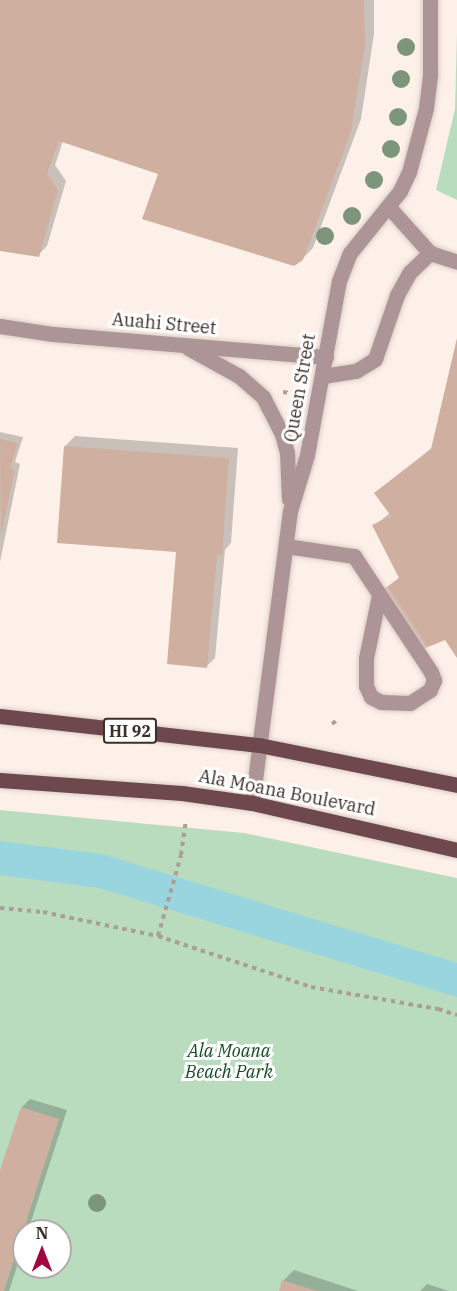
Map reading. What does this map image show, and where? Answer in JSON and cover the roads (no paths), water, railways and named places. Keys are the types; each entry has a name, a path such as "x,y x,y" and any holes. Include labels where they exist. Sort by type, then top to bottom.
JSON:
{"main road":[{"name":"Ala Moana Boulevard","path":"0,716 260,744 457,785"},
{"name":"Ala Moana Boulevard","path":"0,780 182,793 252,803 457,850"}],"street":[{"name":"Queen Street","path":"252,803 290,511 307,455 339,281 350,253 400,191 409,172 426,108 430,73 430,0"},
{"path":"388,206 430,253 457,262"},
{"path":"323,376 356,371 375,359 397,295 410,272 430,253"},
{"name":"Auahi Street","path":"0,326 53,334 326,357"},
{"path":"182,345 239,376 263,397 282,434 287,453 290,511"},
{"path":"286,546 354,556 431,672 434,680 430,690 411,703 381,702 371,697 366,686 365,666 379,595"}],"water":[{"path":"0,841 102,854 457,963 457,997 99,888 0,875"}],"park label":[{"name":"Ala Moana Beach Park","path":"229,1062"}]}
